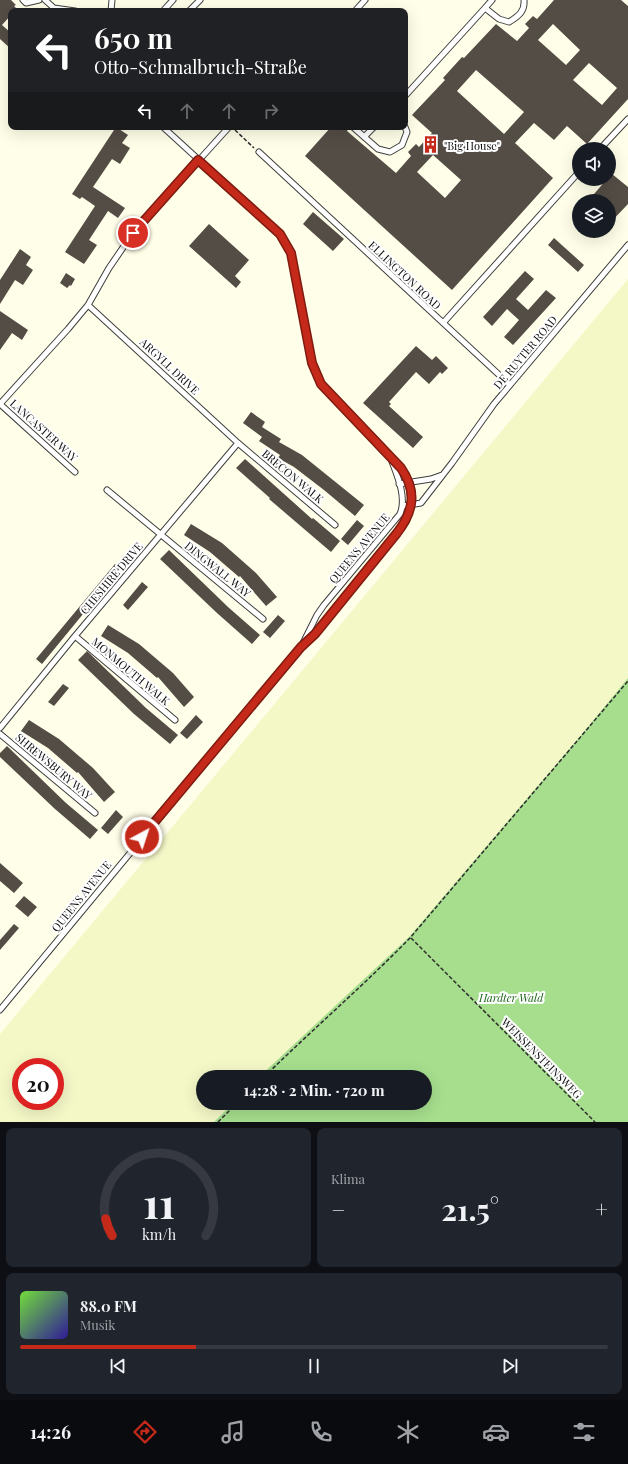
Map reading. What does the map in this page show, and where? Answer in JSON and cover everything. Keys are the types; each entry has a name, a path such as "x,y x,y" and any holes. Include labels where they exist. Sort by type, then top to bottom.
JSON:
{"lane":[{"path":"23,0 26,3 39,0"},
{"path":"45,0 54,8"},
{"path":"166,8 173,0"},
{"path":"192,8 200,0"},
{"path":"358,8 365,0"},
{"path":"408,93 492,0"},
{"path":"485,8 498,19 509,22 519,16 524,6 524,0"},
{"path":"607,142 628,119"},
{"path":"166,130 280,234 291,253 312,363 321,384 401,468 406,475 412,495 412,506 402,506 403,499 389,456"},
{"path":"0,404 88,305 109,268 133,233 226,130"},
{"path":"357,130 378,150 390,152 402,145 407,132 406,130"},
{"path":"364,137 371,130"},
{"name":"ELLINGTON ROAD","path":"259,152 443,323 572,180"},
{"name":"DE RUYTER ROAD","path":"412,506 421,503 494,404 628,245"},
{"name":"ARGYLL DRIVE","path":"88,305 238,443"},
{"path":"443,323 510,385"},
{"name":"LANCASTER WAY","path":"0,404 75,472"},
{"name":"BRECON WALK","path":"238,443 335,525"},
{"name":"CHESHIRE DRIVE","path":"0,728 75,636 238,443"},
{"path":"399,484 431,479 442,475"},
{"name":"DINGWALL WAY","path":"107,490 263,619"},
{"name":"QUEENS AVENUE","path":"301,647 317,615 400,514 402,506"},
{"name":"QUEENS AVENUE","path":"0,1010 301,647 315,634 401,528 407,519 412,506"},
{"name":"MONMOUTH WALK","path":"75,636 175,720"},
{"name":"SHREWSBURY WAY","path":"0,734 95,813"}],"path":[{"path":"236,130 259,152"},
{"path":"271,1070 376,974 410,938 628,681"},
{"name":"WEISSENSTEINSWEG","path":"410,938 595,1122"},
{"path":"218,1122 230,1110"}],"green space":[{"path":"628,279 628,678 409,937 267,1070 196,1070 196,1110 226,1110 214,1122 0,1122 0,1034"},
{"name":"Hardter Wald","path":"628,678 628,1122 214,1122 226,1110 432,1110 432,1070 266,1070 409,937"}],"building":[{"path":"0,0 11,0 16,5 14,6 16,8 8,8 8,18 2,25 8,30 8,46 0,39"},
{"name":"\"Big House\"","path":"554,0 621,0 628,6 628,99 589,142 585,142 567,126 554,140 534,123 515,143 553,178 452,290 305,156 328,130 348,130 396,173 411,156 408,152 416,144 419,147 432,133 412,115 445,80 443,78 496,24 517,41 529,28 525,24 533,16 537,19","holes":["553,24 580,50 566,65 538,40","589,63 617,88 602,105 573,80","476,70 524,112 504,134 457,91","433,155 461,180 445,198 417,172"]},
{"path":"114,130 120,130 128,135 122,143 130,148 120,164 112,159 93,187 125,208 118,218 108,211 89,240 97,245 84,264 65,252 95,206 82,197 80,199 72,194"},
{"path":"616,177 628,187 628,204 616,217 616,194 594,194 601,186 616,186"},
{"path":"313,212 344,239 333,251 303,224"},
{"path":"209,224 249,260 235,276 241,282 236,288 189,246"},
{"path":"554,238 584,265 578,272 548,245"},
{"path":"20,249 31,257 26,265 33,270 23,285 15,280 0,304 0,280"},
{"path":"525,271 534,279 516,299 528,310 546,290 556,298 513,345 504,337 519,320 507,309 492,326 483,317"},
{"path":"66,273 75,279 71,286 70,285 67,288 60,283"},
{"path":"0,311 28,330 22,340 12,333 0,350"},
{"path":"416,346 432,360 436,356 448,368 442,374 440,372 429,384 416,372 389,402 391,404 389,406 423,437 413,448 363,403"},
{"path":"251,412 265,422 262,427 281,439 279,442 302,455 364,505 355,516 294,467 278,458 280,455 259,441 262,437 243,423"},
{"path":"245,459 312,519 313,518 340,541 331,552 269,499 270,498 236,468"},
{"path":"357,520 364,526 348,545 341,539"},
{"path":"191,524 222,543 256,573 277,597 266,606 240,576 239,577 210,552 184,535"},
{"path":"169,550 228,607 260,635 252,644 160,559"},
{"path":"115,564 120,569 42,664 36,659"},
{"path":"142,582 148,587 128,610 123,605"},
{"path":"278,615 285,621 270,638 263,632"},
{"path":"108,625 139,644 173,673 194,697 184,707 158,677 157,678 128,653 101,636"},
{"path":"87,651 146,708 178,735 170,744 134,714 78,660"},
{"path":"63,684 69,688 54,706 48,702"},
{"path":"196,715 203,722 187,739 180,733"},
{"path":"29,720 59,739 93,768 115,792 104,802 78,772 77,773 48,748 21,731"},
{"path":"7,746 66,803 98,830 90,839 55,809 0,757 0,753"},
{"path":"116,810 123,817 108,834 101,828"},
{"path":"0,863 23,883 14,893 0,881"},
{"path":"24,896 37,907 28,917 15,906"},
{"path":"14,924 19,928 0,950 0,940"}],"place":[{"name":"\"Big House\"","path":"431,145"}],"route":[{"path":"133,233 198,160 280,234 291,253 312,363 321,384 401,468 406,475 412,500 412,507 406,522 315,634 301,647 142,837"}]}
